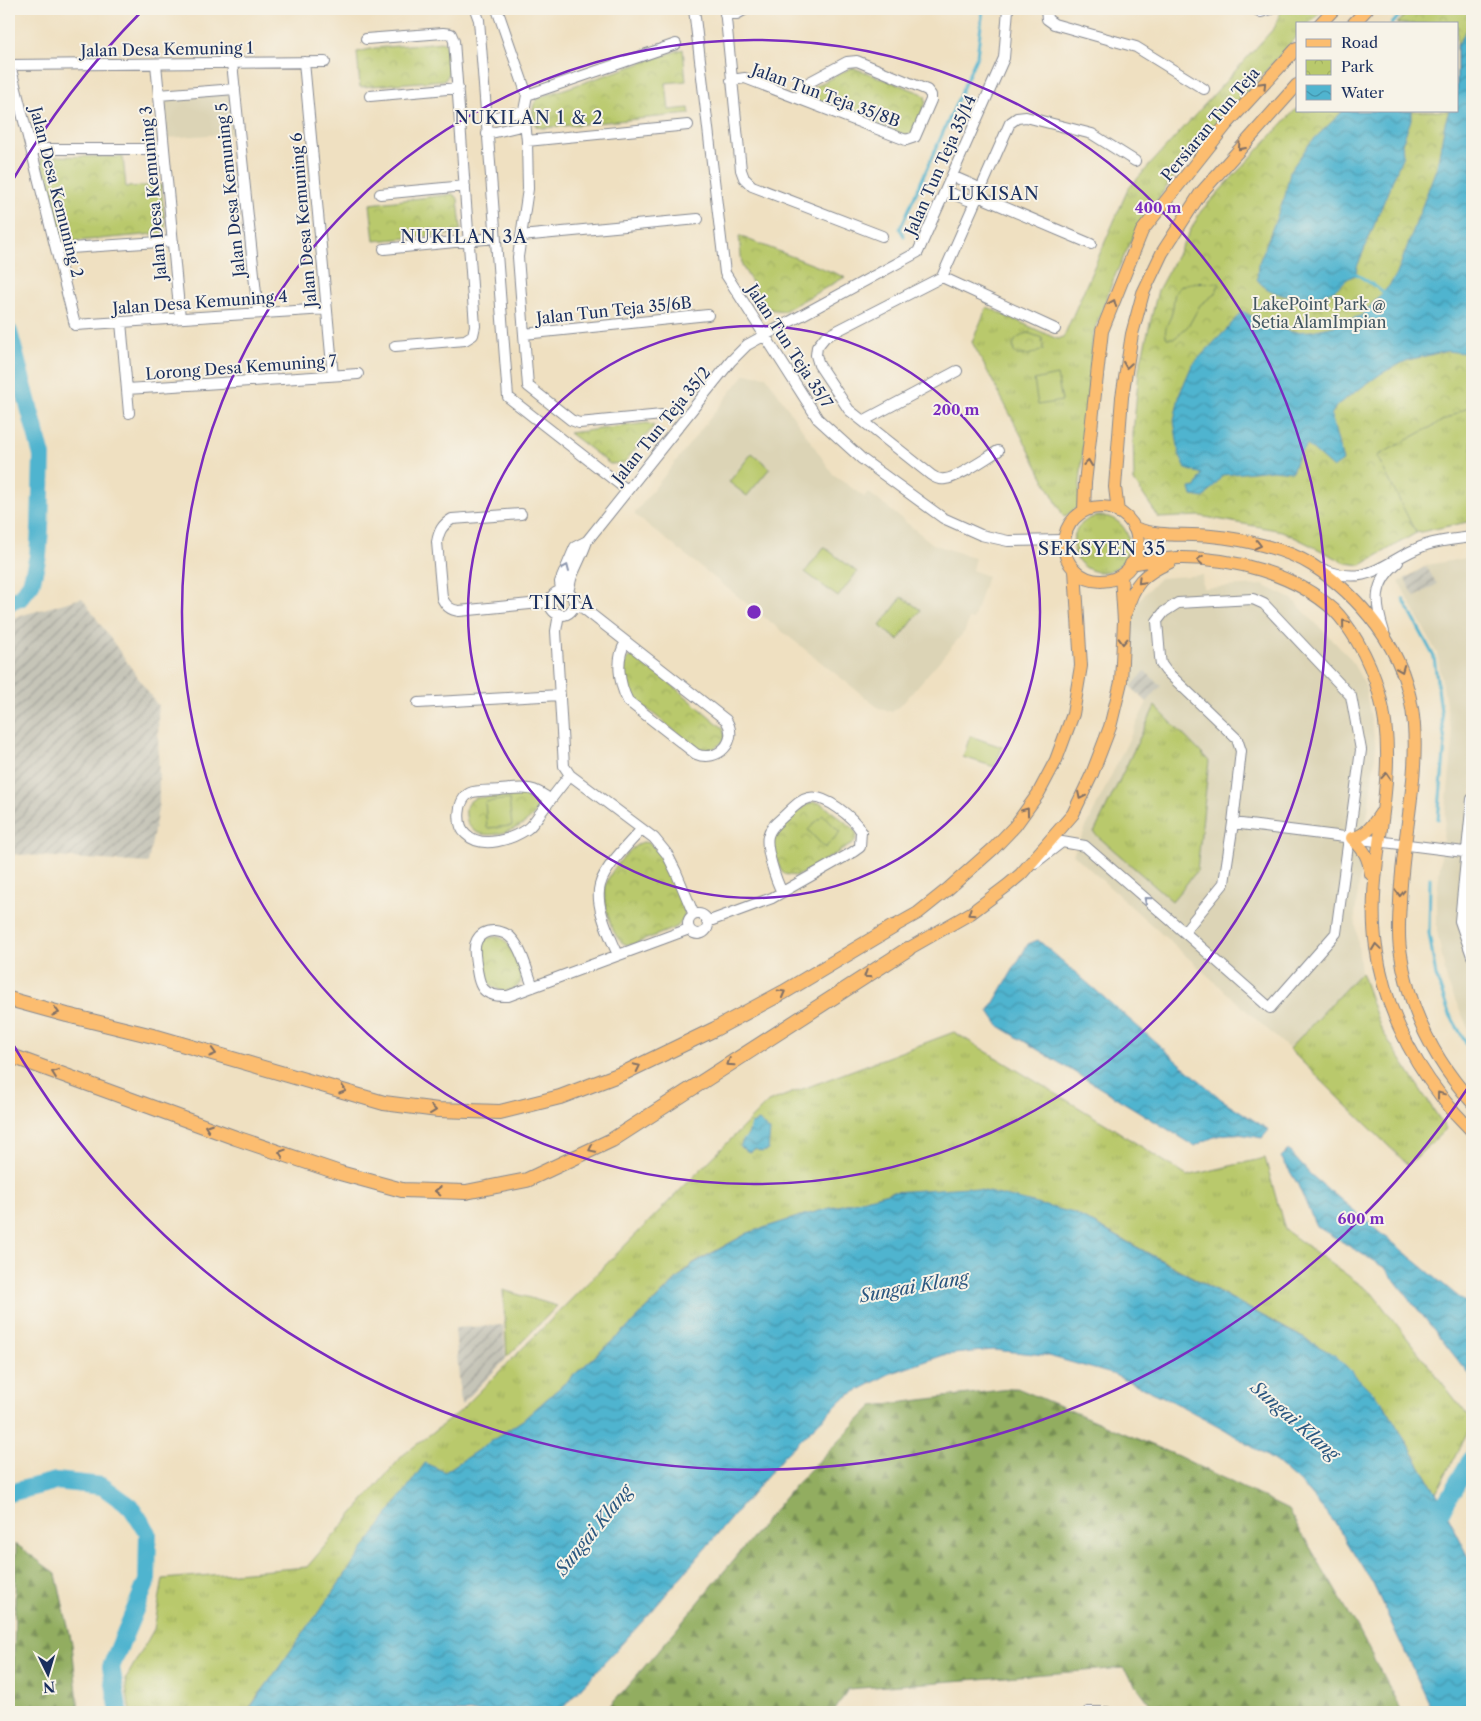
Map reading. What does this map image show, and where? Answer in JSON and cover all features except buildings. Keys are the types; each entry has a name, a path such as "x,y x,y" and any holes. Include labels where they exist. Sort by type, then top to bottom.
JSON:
{"highway":[{"path":"9,999 167,1040 384,1103 438,1110 500,1112 560,1097 626,1072 714,1030 784,992 893,927"},
{"path":"9,1055 226,1134 340,1173 402,1190 466,1192 527,1180 612,1140 908,949"}],"main road":[{"path":"1322,22 1334,9"},
{"path":"1355,22 1367,9"},
{"name":"Persiaran Tun Teja","path":"1084,511 1085,483 1102,331 1142,231 1226,124 1296,49"},
{"path":"1118,512 1115,487 1122,397 1132,334 1143,293 1162,253 1200,194 1296,86"},
{"path":"1101,508 1118,512 1127,518 1134,528 1137,538 1137,550 1132,564 1121,575 1107,580 1096,580 1085,577 1070,565 1066,557 1064,540 1071,523 1084,511 1101,508"},
{"path":"1134,528 1149,533 1234,539 1284,552 1311,565 1343,588 1367,614 1387,640 1400,664 1410,691 1416,746 1401,875 1400,947 1408,986 1421,1026 1438,1059 1472,1102"},
{"path":"1132,564 1179,558 1229,562 1273,574 1306,589 1334,610 1350,629 1369,663 1382,702 1386,728 1388,761 1374,884 1376,948 1385,986 1399,1029 1421,1067 1441,1097 1472,1131"},
{"path":"1124,622 1130,596 1138,582 1156,569 1179,558"},
{"path":"893,927 918,912 948,889 994,848 1015,826 1038,794 1052,769 1073,714 1081,666 1075,570"},
{"path":"908,949 971,914 1021,874 1073,814 1092,774 1110,727 1121,682 1124,622 1121,575"},
{"path":"1350,838 1359,837 1365,833 1383,810"},
{"path":"1350,838 1363,848 1368,856 1374,884"}],"street":[{"path":"475,9 479,20 508,397 627,490"},
{"path":"497,9 527,95 524,111 528,189 518,257 528,386 571,420 579,423 662,416"},
{"name":"Jalan Tun Teja 35/7","path":"694,9 725,273 818,419 862,459 943,518 981,535 1008,541 1064,540"},
{"path":"746,9 737,14 725,11 741,170 744,178 752,186 882,236"},
{"name":"Jalan Tun Teja 35/14","path":"765,335 918,252 1004,58 1008,9"},
{"path":"1255,9 1260,12 1272,9"},
{"path":"1047,14 1054,24 1136,47 1204,90"},
{"path":"366,39 443,33 451,34 454,41 476,326 473,335 465,340 395,346"},
{"path":"527,95 676,44"},
{"name":"Jalan Desa Kemuning 6","path":"304,62 332,376"},
{"name":"Jalan Desa Kemuning 1","path":"9,66 325,62"},
{"name":"Jalan Tun Teja 35/8B","path":"731,80 745,78 906,140 911,140 915,137 931,95 927,90 857,62 846,62 804,85 800,99"},
{"name":"Jalan Desa Kemuning 5","path":"232,63 258,314"},
{"name":"Jalan Desa Kemuning 3","path":"156,64 180,318"},
{"name":"Jalan Desa Kemuning 2","path":"9,66 75,325"},
{"path":"370,96 458,88"},
{"path":"159,95 235,89"},
{"path":"486,119 524,111"},
{"path":"998,451 945,480 937,479 930,475 849,410 824,372 816,355 816,347 825,337 942,277 1010,123 1016,118 1026,116 1092,134 1135,161"},
{"path":"488,134 525,125"},
{"path":"527,141 688,125"},
{"path":"30,149 164,149"},
{"path":"952,176 975,186 978,196"},
{"path":"380,194 465,186"},
{"path":"945,191 968,200 978,196 1091,244"},
{"path":"521,236 698,219"},
{"path":"384,249 495,238"},
{"path":"56,249 172,241"},
{"path":"942,277 1055,328"},
{"name":"Jalan Desa Kemuning 4","path":"75,325 326,309"},
{"name":"Jalan Tun Teja 35/6B","path":"524,334 708,315"},
{"path":"121,322 129,413"},
{"name":"Jalan Tun Teja 35/2","path":"587,540 575,547 560,582 567,588 587,540 731,361 748,345 765,335"},
{"path":"863,421 957,371"},
{"name":"Lorong Desa Kemuning 7","path":"127,389 358,374"},
{"path":"521,514 452,519 443,525 437,542 442,598 445,605 452,610 459,611 550,602"},
{"path":"1311,565 1342,576 1370,574 1426,545 1472,537"},
{"path":"1387,640 1377,611 1378,591 1383,578 1393,566 1410,552"},
{"path":"567,588 574,598 574,606 567,614 559,614 552,609 550,602 552,595 567,588"},
{"path":"1021,874 1062,842 1085,846 1270,1008 1336,933 1361,750 1351,696 1264,604 1253,599 1178,603 1164,612 1157,621 1161,664 1239,743 1242,751 1224,883 1184,932"},
{"path":"574,606 583,608 726,720 731,727 731,736 728,744 719,752 711,756 702,757 628,700 623,692 620,678 620,658 626,642"},
{"path":"559,614 556,631 564,766 570,775 654,838 667,854 694,915"},
{"path":"418,703 560,695"},
{"path":"550,800 543,794 529,788 470,793 462,801 460,822 466,834 478,840 488,842 504,840 517,835 529,827 570,775"},
{"path":"708,922 772,898 860,847 861,831 853,820 839,808 820,798 810,797 801,801 770,829 767,838 768,848 778,885 782,892"},
{"path":"1472,799 1469,853 1460,921 1472,956"},
{"path":"1233,823 1469,853"},
{"path":"618,955 602,915 600,884 620,853 642,829"},
{"path":"694,915 703,916 708,922 706,929 700,934 693,933 689,929 689,919 694,915"},
{"path":"533,987 515,942 506,933 493,930 482,934 474,949 479,984 486,993 495,997 508,996 533,987 618,955 689,929"},
{"path":"1088,1712 1106,1712"}],"shaded area":[{"path":"232,93 236,133 167,138 164,99"},
{"path":"745,374 766,376 833,474 864,497 868,492 933,544 975,558 972,570 987,576 973,620 969,619 965,631 904,702 892,712 880,709 634,514"},
{"path":"1472,557 1472,1037 1447,982 1437,931 1437,895 1453,742 1437,653 1399,582 1427,565"},
{"path":"1426,566 1437,584 1415,597 1405,579"},
{"path":"1202,575 1203,588 1263,585 1292,599 1350,658 1365,685 1376,748 1355,916 1361,972 1381,1029 1446,1129 1408,1165 1289,1049 1073,854 1147,702 1131,687 1132,607 1160,578"},
{"path":"82,598 158,706 159,804 148,863 9,854 9,619"},
{"path":"1145,671 1161,686 1147,702 1131,687"},
{"path":"503,1325 506,1359 461,1405 455,1328"}],"green space":[{"path":"1285,9 1323,9 1311,22 1296,22 1296,37 1211,132 1174,177 1138,226 1114,278 1093,334 1078,507 1064,517 972,342 987,307 1055,338 1059,339 1064,336 1128,189 1275,27 1279,15"},
{"name":"LakePoint Park @ Setia AlamImpian","path":"1410,9 1472,9 1472,405 1377,456 1416,533 1361,565 1346,563 1282,531 1200,516 1159,518 1134,481 1133,434 1139,369 1158,290 1201,211 1296,109 1296,112 1458,112 1458,22 1399,22"},
{"path":"443,42 447,50 449,62 449,73 444,80 360,87 357,52 375,48"},
{"path":"683,49 686,81 666,83 669,110 689,108 690,114 542,128 536,126 533,111 534,104 538,98"},
{"path":"854,68 925,96 926,102 912,134 904,135 812,98 809,94 810,89"},
{"path":"46,156 123,157 126,187 161,185 166,233 66,242 61,239 55,233 41,164 41,159"},
{"path":"453,194 458,199 461,228 459,232 455,234 374,241 370,204"},
{"path":"739,236 845,277 784,311 768,309 742,266"},
{"path":"1195,283 1219,283 1216,293 1200,305 1189,325 1175,338 1167,338 1167,324 1172,313 1175,293 1178,289"},
{"path":"1028,333 1042,338 1043,350 1028,355 1017,355 1013,348 1014,342"},
{"path":"1057,375 1062,401 1038,405 1034,380"},
{"path":"1472,380 1472,521 1416,533 1400,542 1351,475"},
{"path":"647,423 654,426 624,463 610,464 569,433"},
{"path":"752,453 770,468 747,496 729,482"},
{"path":"1096,516 1106,516 1121,524 1127,533 1129,544 1127,555 1121,564 1106,572 1096,572 1085,567 1078,560 1073,549 1073,539 1078,528 1085,521"},
{"path":"824,547 857,572 838,597 805,572"},
{"path":"902,597 921,610 898,640 880,626"},
{"path":"634,655 639,657 723,728 725,739 717,747 711,750 700,751 631,696 626,683 625,668 627,659"},
{"path":"1155,706 1209,761 1197,871 1172,901 1094,833"},
{"path":"970,736 1002,747 995,767 963,757"},
{"path":"526,793 537,801 536,811 528,820 515,829 499,834 484,834 472,829 466,816 466,810 468,804 475,798"},
{"path":"509,799 512,826 487,828 485,802"},
{"path":"814,802 821,803 854,829 857,835 854,843 801,874 795,876 784,874 779,866 774,849 774,838 782,826 799,810"},
{"path":"823,815 840,832 825,848 808,830"},
{"path":"643,842 650,843 671,872 685,913 683,920 677,927 634,944 627,944 619,939 612,926 607,910 605,889 606,883 614,869 632,849"},
{"path":"489,937 501,938 512,952 519,966 521,979 519,985 515,988 503,992 487,983 482,972 480,949 482,943"},
{"path":"1361,972 1381,1029 1446,1129 1408,1165 1289,1049"},
{"path":"954,1032 1111,1127 1187,1176 1265,1158 1285,1230 1372,1293 1472,1421 1472,1425 1436,1492 1383,1403 1336,1356 1074,1213 892,1192 804,1215 748,1233 693,1263 626,1329 523,1420 445,1472 260,1693 247,1712 130,1712 125,1680 154,1629 163,1579 307,1567 403,1455 458,1413 768,1102"},
{"path":"503,1290 557,1306 507,1357"},
{"path":"1017,1388 1178,1456 1288,1510 1357,1627 1402,1712 1156,1712 1123,1668 848,1689 834,1712 605,1712 670,1637 796,1484 873,1406"},
{"path":"16,1544 56,1574 72,1644 79,1712 13,1712"}],"water":[{"path":"1472,20 1472,354 1447,351 1408,360 1382,373 1337,405 1331,415 1343,461 1333,468 1307,445 1298,456 1292,472 1273,470 1223,475 1204,498 1192,496 1190,488 1196,487 1202,474 1186,469 1179,454 1174,420 1180,393 1192,365 1242,311 1269,325 1291,332 1311,331 1335,326 1362,315 1389,286 1397,274 1437,166 1449,112 1458,112 1458,44"},
{"path":"1342,112 1411,112 1411,120 1402,143 1403,155 1357,267 1356,275 1323,295 1297,298 1274,292 1261,284 1257,279 1258,265 1285,196 1290,171 1310,143"},
{"path":"1038,940 1221,1099 1269,1130 1262,1138 1227,1134 1212,1138 1195,1146 999,1026 989,1011 1028,944"},
{"path":"759,1121 770,1131 768,1150 762,1152 755,1149 749,1152 740,1147 748,1135 751,1124"},
{"path":"1288,1150 1311,1175 1472,1308 1472,1378 1385,1268 1316,1226 1297,1183 1281,1157"},
{"name":"Sungai Klang","path":"968,1187 1074,1213 1336,1356 1383,1403 1436,1492 1472,1563 1472,1712 1433,1712 1373,1584 1336,1524 1303,1486 1276,1462 1224,1429 1170,1400 1112,1374 1045,1355 993,1350 944,1355 889,1374 844,1398 784,1456 651,1612 559,1712 247,1712 425,1463 445,1472 523,1420 626,1329 693,1264 748,1233 804,1215 892,1192"}],"waterway":[{"path":"904,236 900,229 977,56 983,9"},
{"path":"1394,22 1405,9"},
{"path":"1355,273 1385,293"},
{"path":"9,332 42,456 38,556 31,584 20,598 9,602"},
{"path":"1403,599 1434,657 1445,743 1438,819"},
{"path":"1430,878 1429,933 1436,976 1449,1013 1472,1053"},
{"path":"1432,1526 1472,1458"},
{"path":"9,1493 56,1481 102,1486 131,1507 148,1533 147,1581 111,1667 119,1712"}],"district":[{"name":"NUKILAN 1 & 2","path":"529,118"},
{"name":"LUKISAN","path":"994,194"},
{"name":"NUKILAN 3A","path":"464,237"},
{"name":"SEKSYEN 35","path":"1102,548"},
{"name":"TINTA","path":"562,603"}]}
